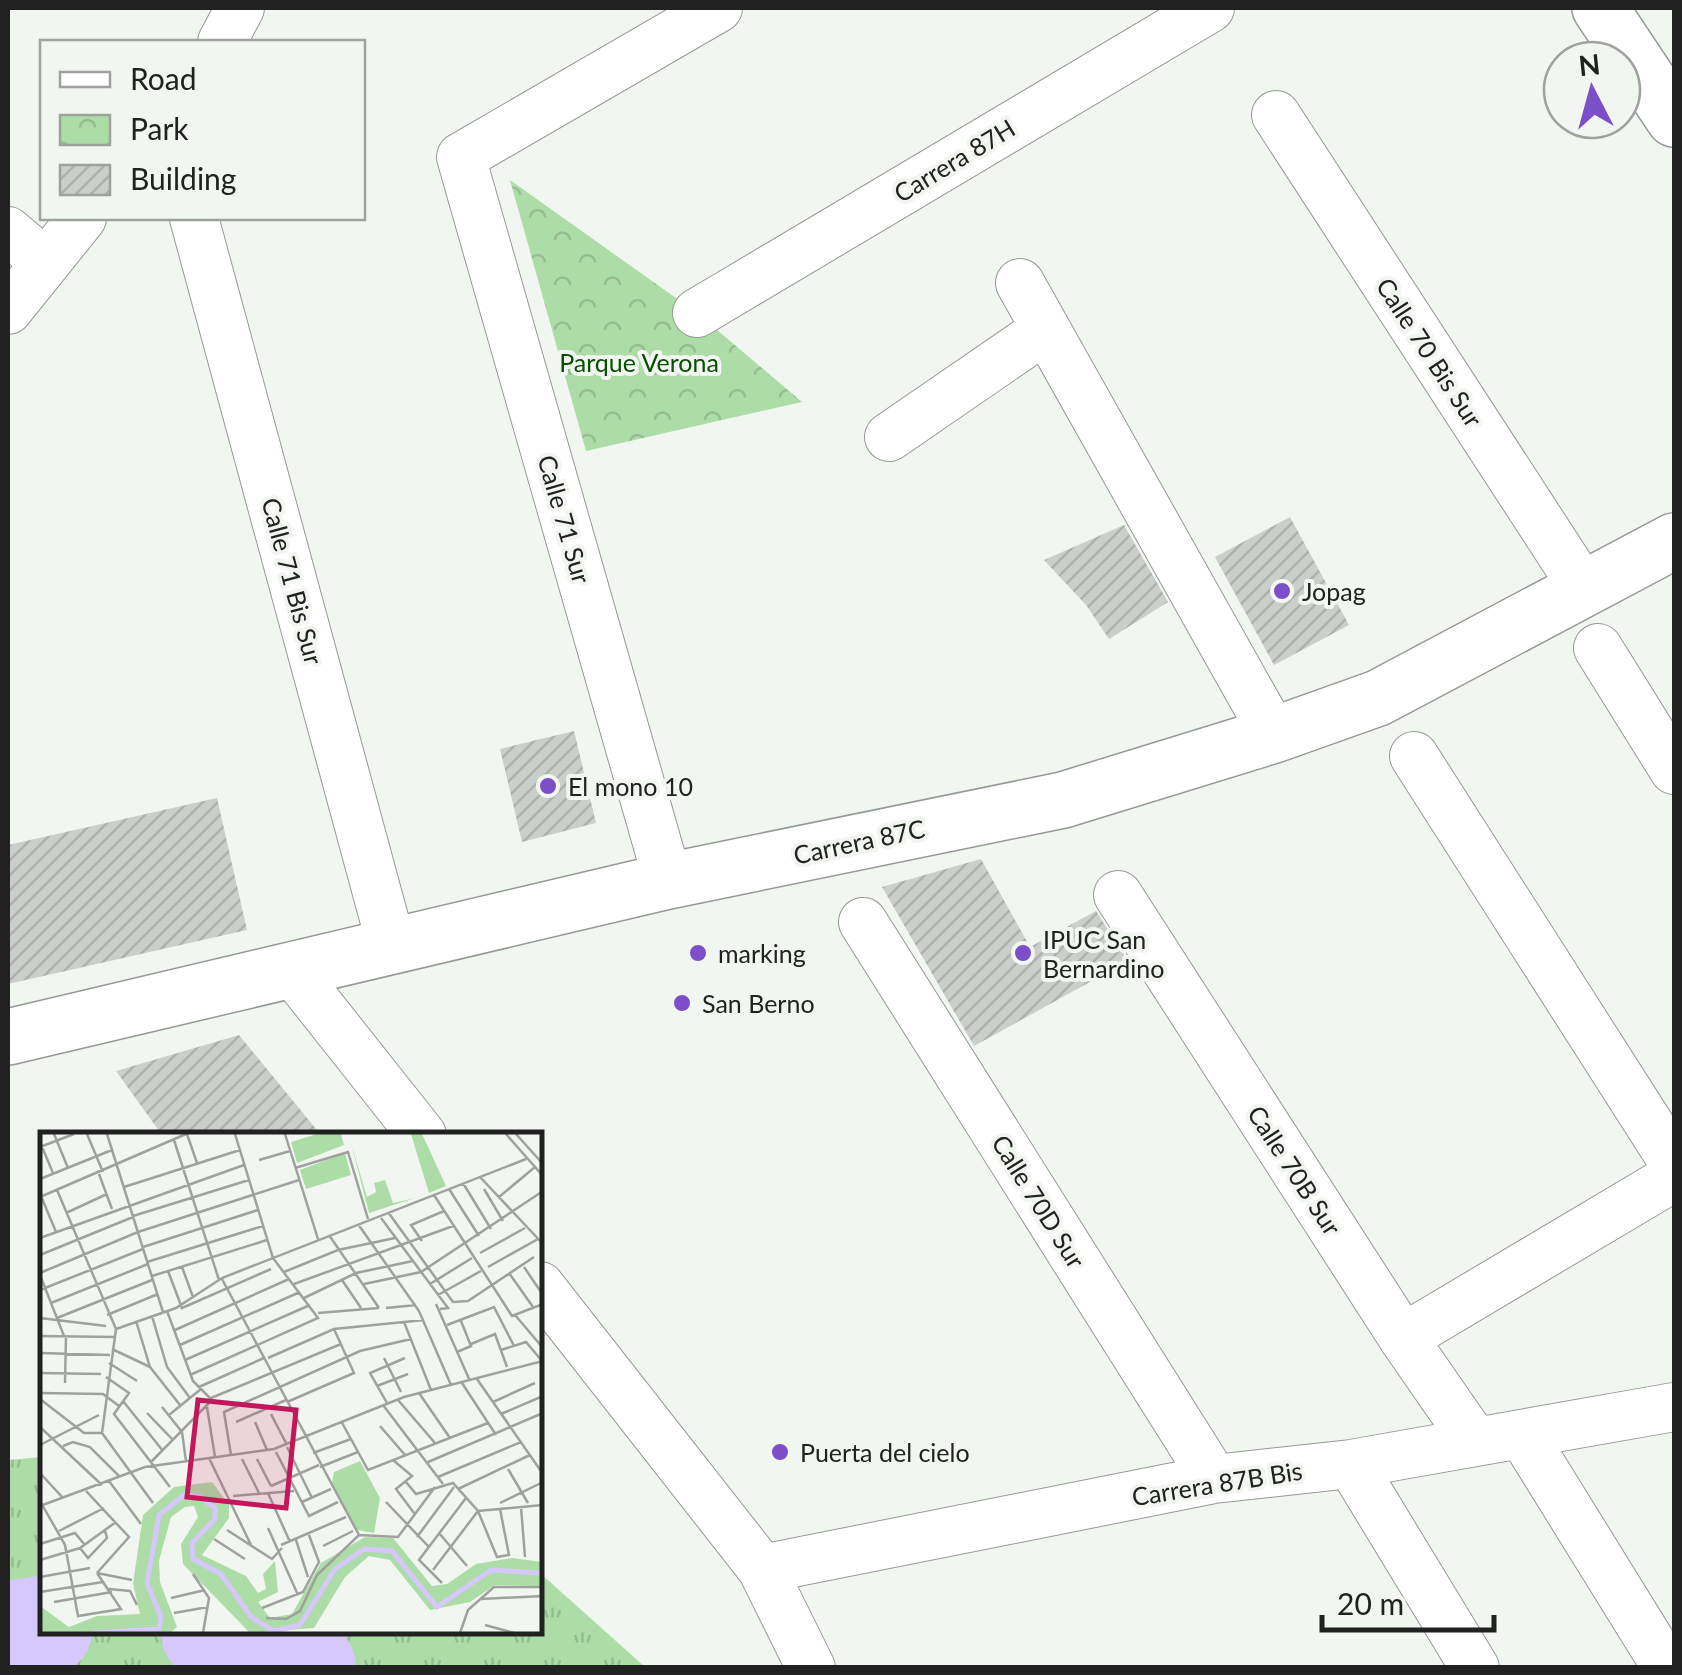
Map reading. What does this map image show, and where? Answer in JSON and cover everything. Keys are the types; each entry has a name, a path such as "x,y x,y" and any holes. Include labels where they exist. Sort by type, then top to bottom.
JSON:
{"street":[{"path":"223,40 240,8"},
{"name":"Calle 71 Sur","path":"668,880 461,158 718,8"},
{"name":"Carrera 87H","path":"697,312 1210,8"},
{"path":"1600,8 1674,119"},
{"name":"Calle 70 Bis Sur","path":"1276,114 1584,589"},
{"path":"8,310 80,220"},
{"name":"Calle 71 Bis Sur","path":"195,220 392,944"},
{"path":"8,230 46,263"},
{"path":"1020,284 1274,735"},
{"path":"889,437 1046,329"},
{"name":"Carrera 87C","path":"8,1037 668,880 1062,800 1274,735 1378,698 1674,541"},
{"path":"1598,648 1674,770"},
{"path":"1414,756 1674,1163"},
{"name":"Calle 70B Sur","path":"1118,895 1403,1338 1475,1442"},
{"name":"Calle 70D Sur","path":"863,922 1214,1480"},
{"path":"292,970 420,1132"},
{"path":"1403,1338 1674,1177"},
{"path":"542,1289 762,1569 811,1668"},
{"name":"Carrera 87B Bis","path":"762,1569 1214,1480 1351,1464 1674,1407"},
{"path":"1522,1434 1667,1668"},
{"path":"1351,1464 1475,1668"}],"green space":[{"name":"Parque Verona","path":"510,180 697,313 802,402 586,451"},
{"path":"40,1457 40,1635 542,1635 542,1575 645,1667 8,1667 8,1460"}],"building":[{"name":"Jopag","path":"1290,517 1349,625 1274,665 1215,557"},
{"path":"1124,525 1168,602 1109,639 1086,605 1044,560"},
{"name":"El mono 10","path":"574,731 596,823 522,842 500,749"},
{"path":"217,798 247,930 8,984 8,845"},
{"name":"IPUC San Bernardino","path":"981,859 1030,947 1096,911 1128,961 974,1046 882,887"},
{"path":"239,1035 319,1132 160,1132 116,1071"}],"waterway":[{"path":"8,1632 40,1627"},
{"path":"220,1635 305,1668"}],"place":[{"name":"Jopag","path":"1282,591"},
{"name":"El mono 10","path":"548,786"},
{"name":"marking","path":"698,953"},
{"name":"IPUC San Bernardino","path":"1023,953"},
{"name":"San Berno","path":"682,1003"},
{"name":"Puerta del cielo","path":"780,1452"}]}
